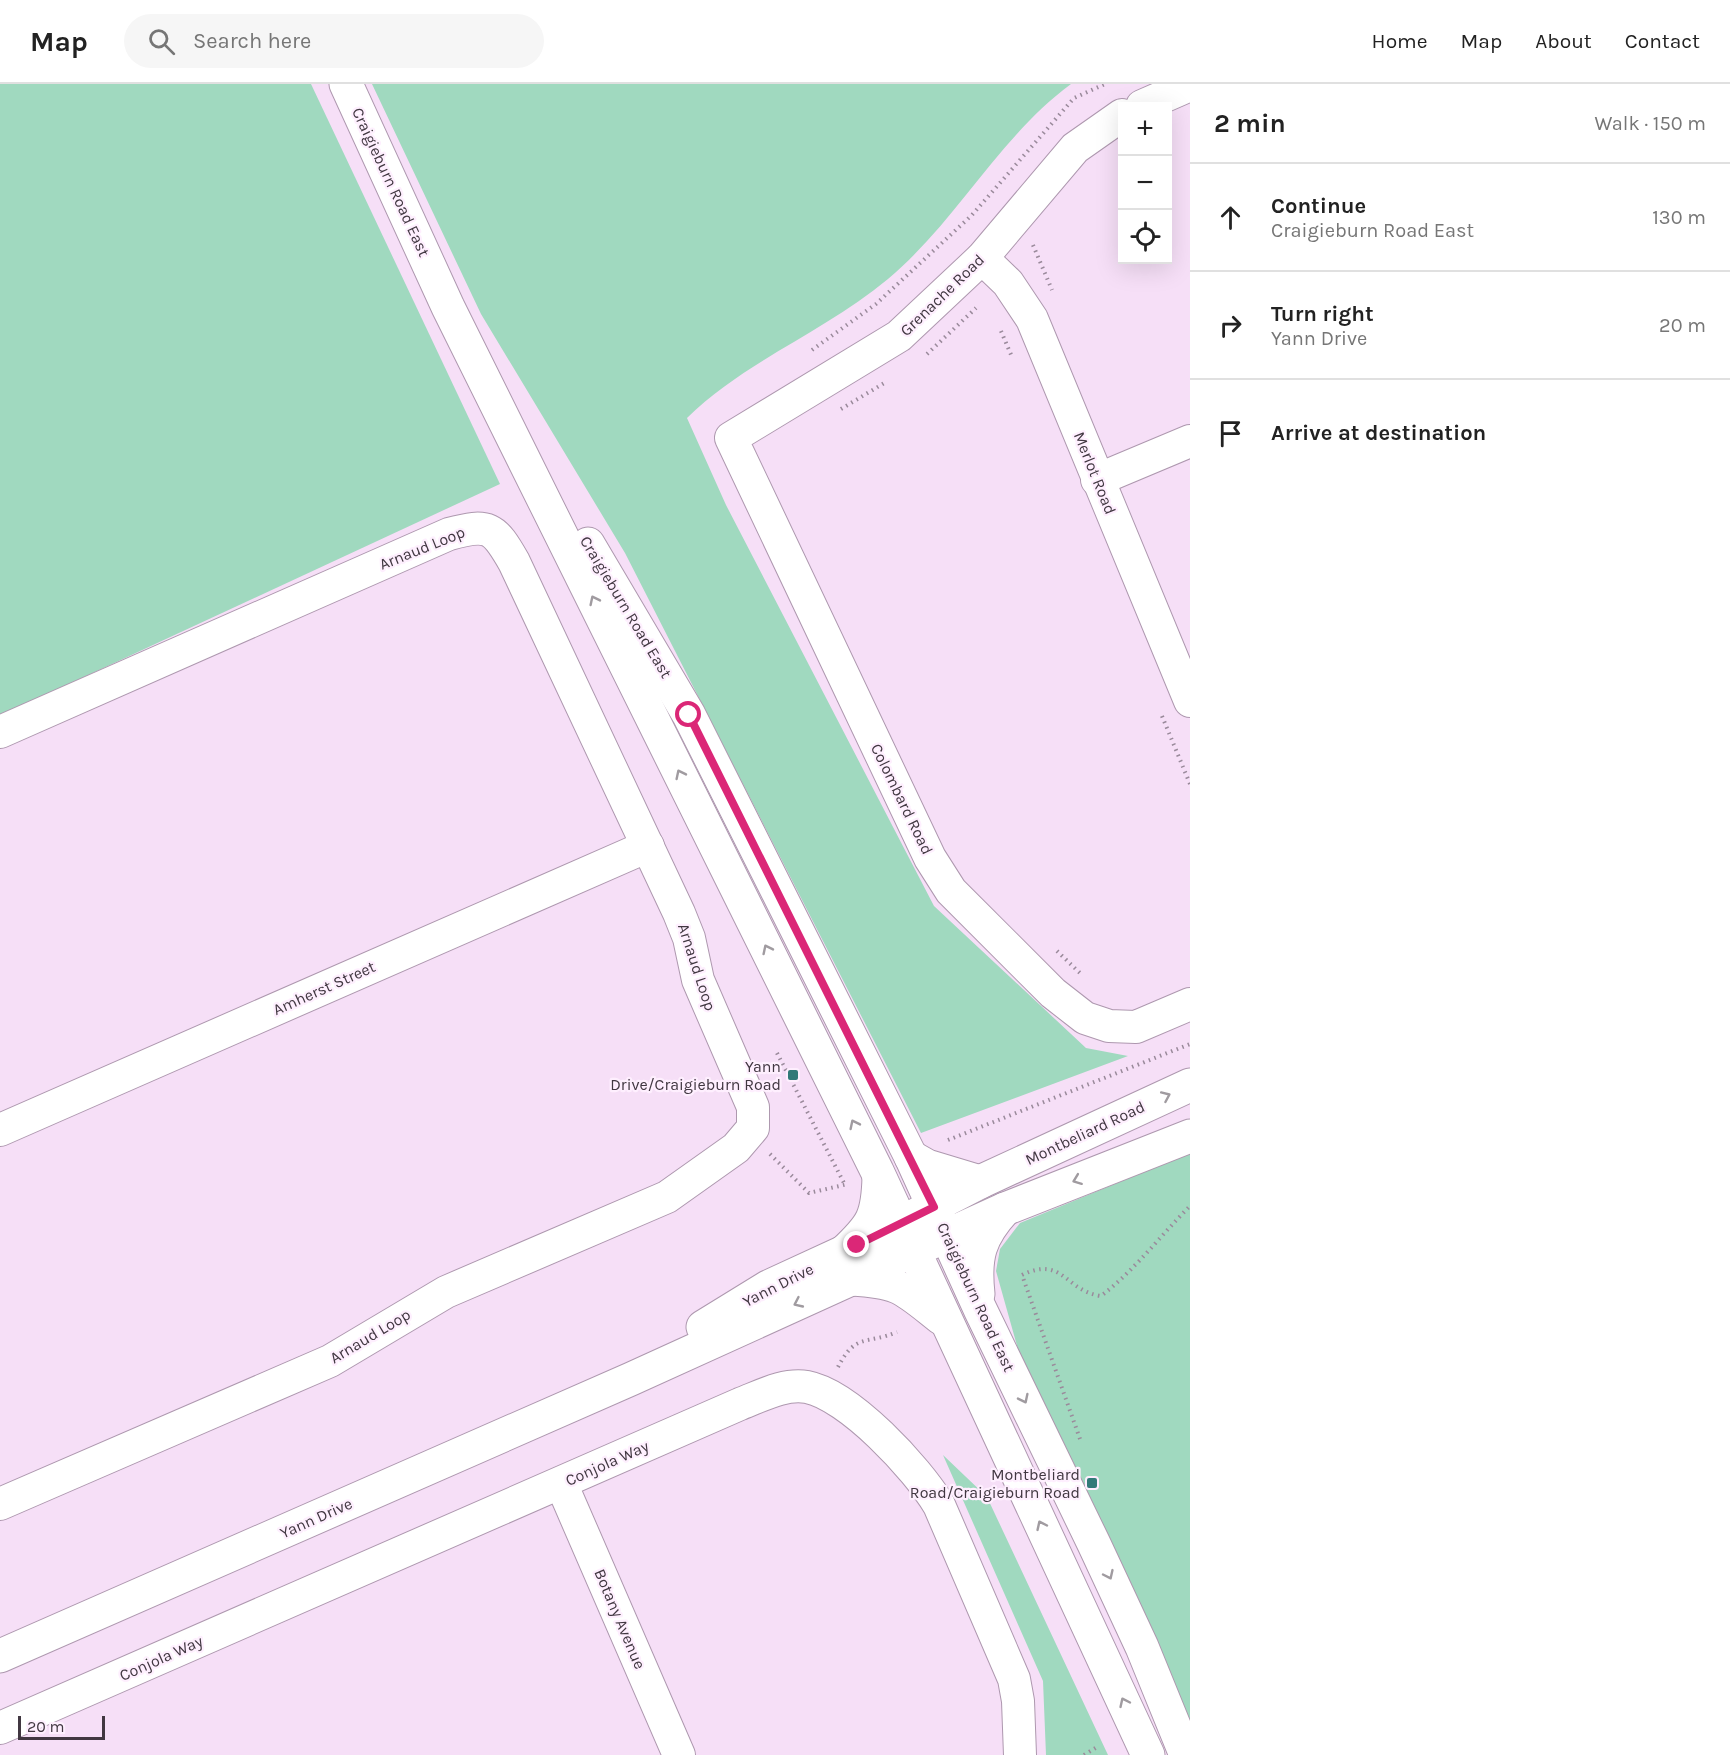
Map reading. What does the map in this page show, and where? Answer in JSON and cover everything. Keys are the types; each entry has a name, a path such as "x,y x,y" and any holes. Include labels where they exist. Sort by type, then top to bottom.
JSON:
{"main road":[{"name":"Craigieburn Road East","path":"346,84 452,313 878,1174 1148,1755"},
{"name":"Craigieburn Road East","path":"452,313 689,715 911,1157 980,1309 1099,1555 1186,1755"},
{"name":"Montbeliard Road","path":"941,1221 980,1182 1190,1085"},
{"path":"941,1221 1005,1209 1190,1136"},
{"path":"911,1157 927,1166 980,1182"},
{"path":"878,1174 878,1207 848,1265 901,1287 947,1323"},
{"path":"980,1309 975,1270 983,1237 1005,1209"},
{"name":"Yann Drive","path":"0,1656 631,1379 848,1265 941,1221"}],"street":[{"path":"1151,102 1190,85"},
{"name":"Grenache Road","path":"731,438 899,336 982,258 1075,148 1118,118"},
{"name":"Merlot Road","path":"982,258 1008,283 1032,319 1190,701"},
{"name":"Colombard Road","path":"731,438 930,858 951,891 1053,993 1085,1018 1109,1026 1136,1027 1190,1004"},
{"path":"1097,480 1190,441"},
{"name":"Arnaud Loop","path":"0,732 449,534 476,527 490,531 502,540 514,562 648,846 689,938 698,980 753,1107 755,1120 748,1136 687,1184 651,1205 446,1292 330,1361 0,1504"},
{"name":"Amherst Street","path":"0,1130 648,846"},
{"name":"Conjola Way","path":"0,1728 777,1389 805,1387 826,1393 845,1404 925,1482 939,1505 1014,1679 1018,1701 1020,1755"},
{"name":"Botany Avenue","path":"561,1483 679,1755"}],"path":[{"path":"804,356 876,304 972,215 1074,98 1105,84"},
{"path":"1053,946 1085,977"},
{"path":"911,1157 957,1135 1190,1044"},
{"path":"777,1053 845,1185"},
{"path":"748,1136 809,1193 845,1185 878,1174"},
{"path":"1084,1450 1022,1275 1045,1267 1056,1271 1088,1294 1101,1296 1121,1280 1190,1206"},
{"path":"826,1393 849,1348 860,1340 897,1332"},
{"path":"1084,1755 1097,1747"}],"green space":[{"path":"0,84 311,84 500,484 0,716"},
{"path":"372,84 1071,84 1045,105 1022,129 936,232 888,279 839,315 734,380 687,418 726,505 934,906 1086,1048 1128,1056 921,1133 625,553 481,314"},
{"path":"1190,1153 1190,1720 1021,1360 996,1271 1000,1249 1020,1223"},
{"path":"943,1455 987,1497 1108,1755 1046,1755 1043,1681"}],"place":[{"name":"Yann Drive/Craigieburn Road","path":"793,1075"},
{"name":"Montbeliard Road/Craigieburn Road","path":"1092,1483"}],"route":[{"path":"689,715 934,1207 857,1245"}]}
